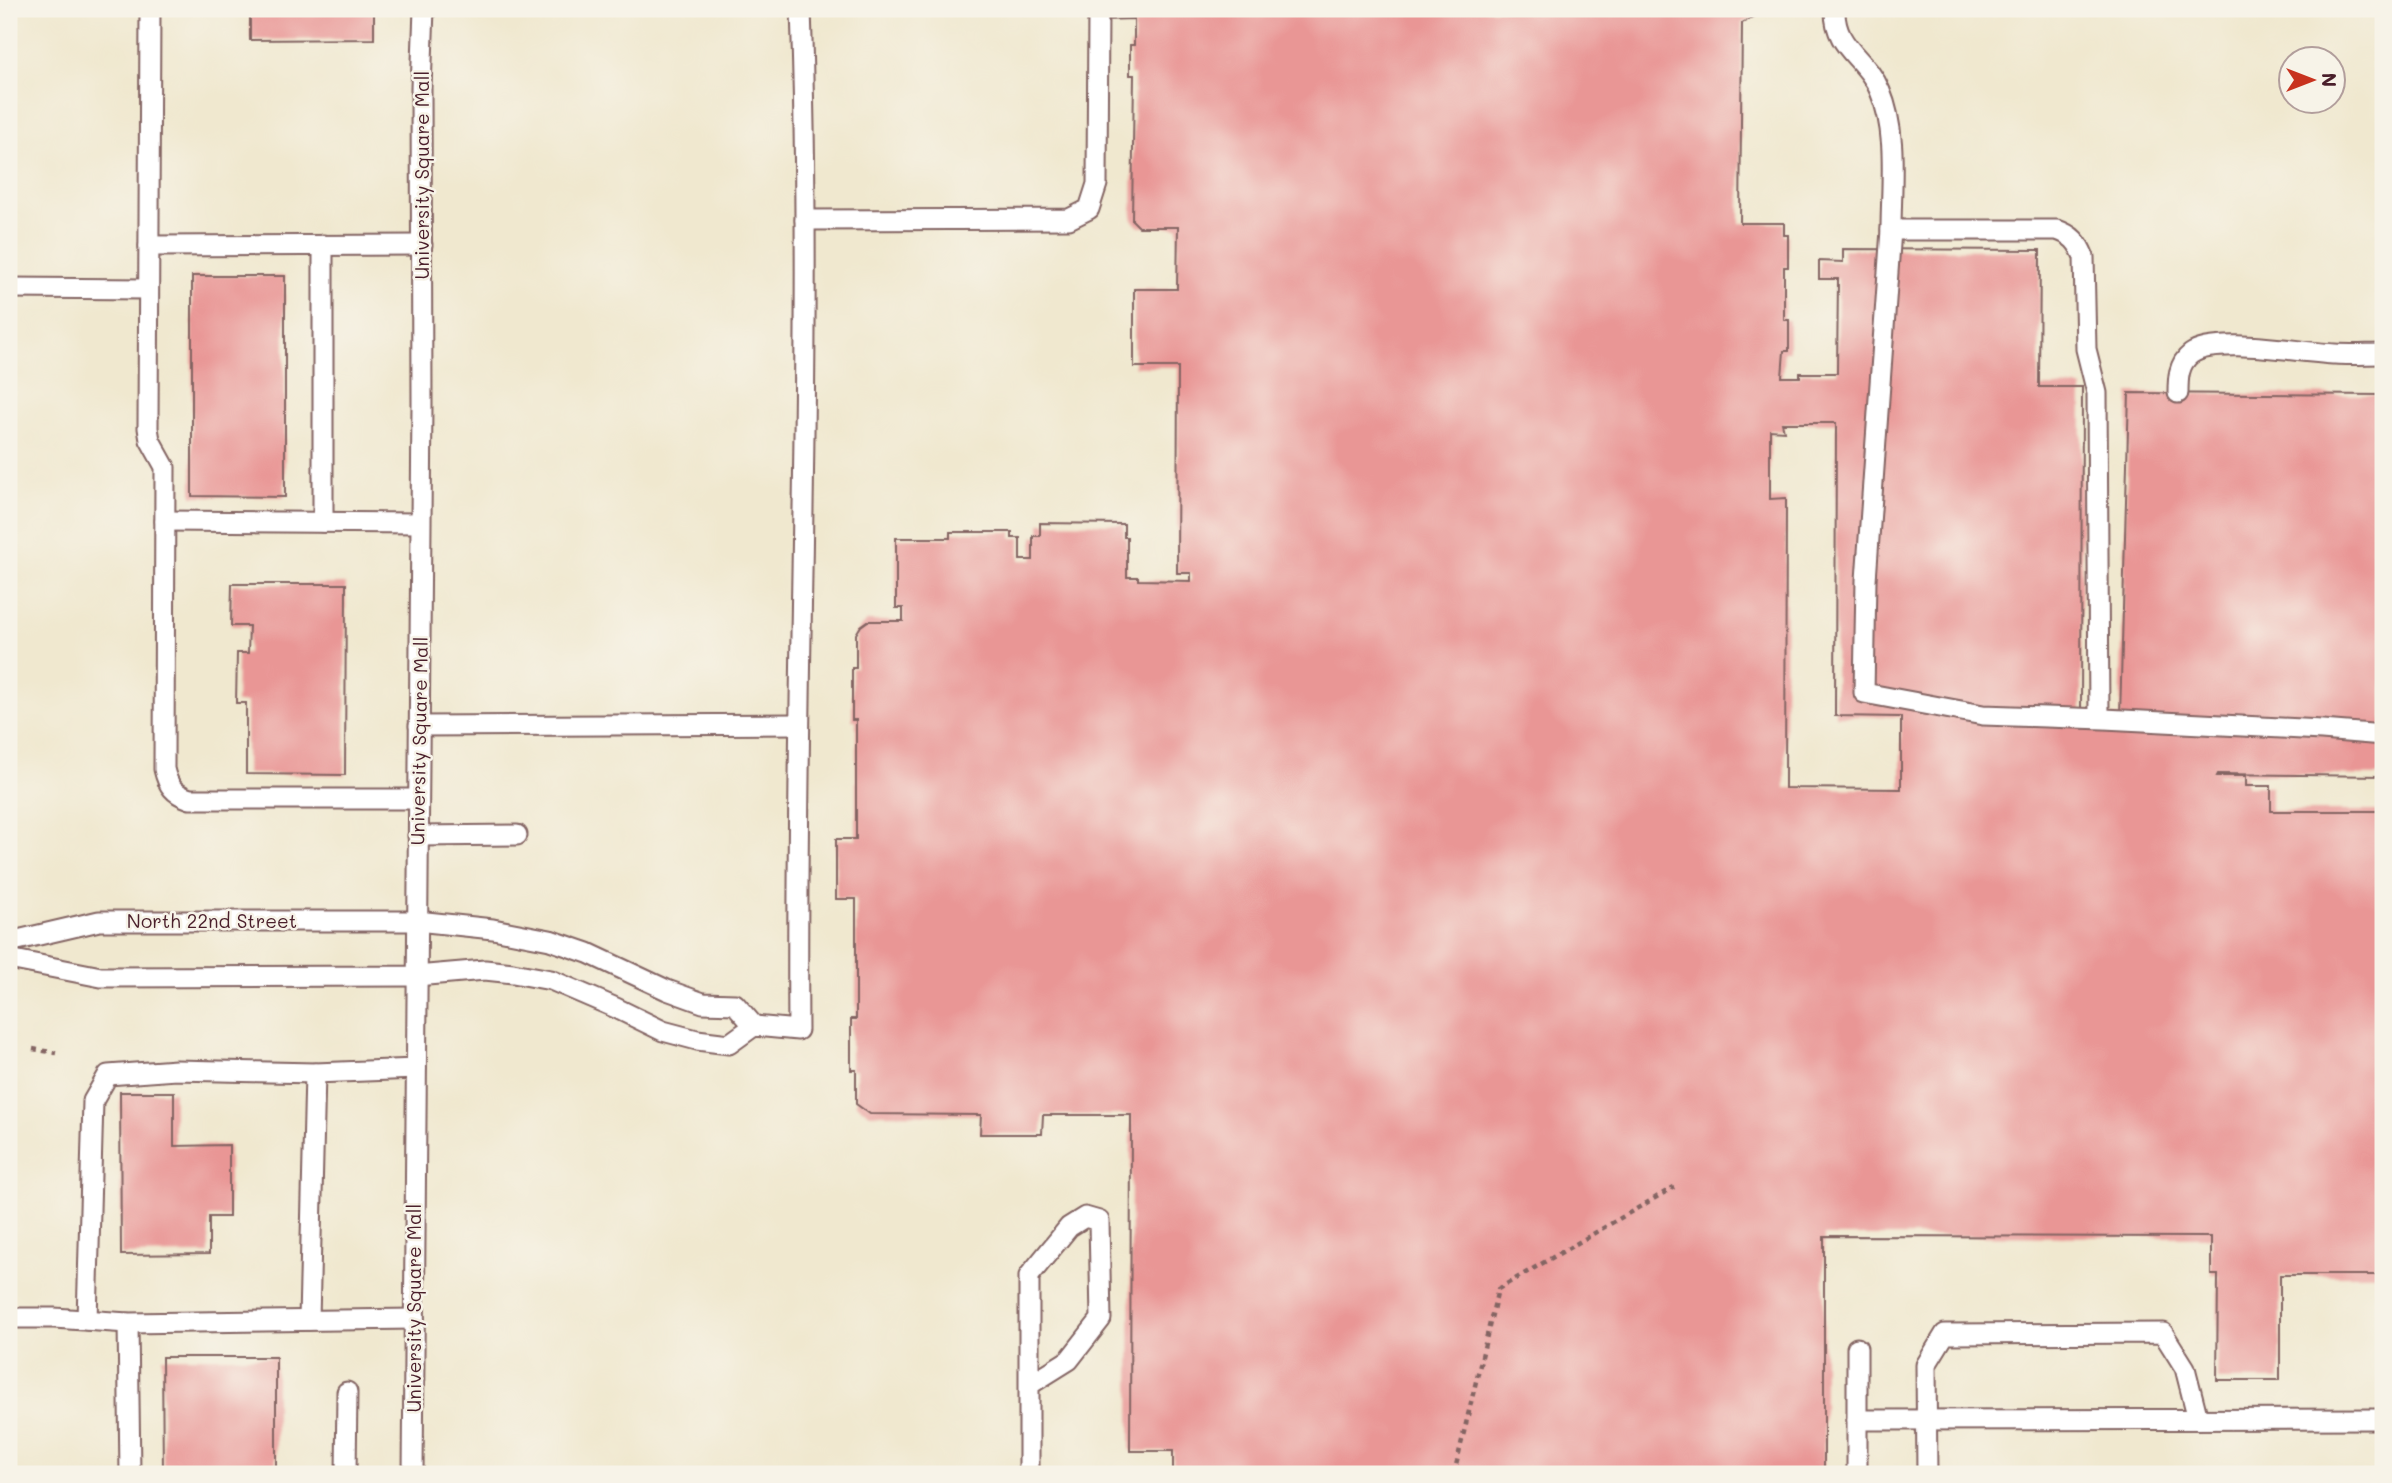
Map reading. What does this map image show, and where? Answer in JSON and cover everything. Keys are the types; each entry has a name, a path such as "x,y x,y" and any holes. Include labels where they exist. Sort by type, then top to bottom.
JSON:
{"lane":[{"path":"150,9 148,428 150,440 165,467 164,769 171,789 190,799 418,799"},
{"name":"University Square Mall","path":"413,1474 424,9"},
{"path":"9,959 101,976 416,976 485,970 551,980 663,1031 697,1040 729,1044 754,1026 798,1030 798,724 804,504 805,220 801,9"},
{"path":"805,220 1069,219 1089,209 1097,184 1098,9"},
{"path":"1835,9 1835,24 1840,37 1873,77 1886,111 1891,152 1891,230 1866,580 1864,692 1983,715 2322,730 2383,736"},
{"path":"1891,230 2057,230 2069,234 2079,244 2086,271 2086,349 2097,393 2099,717"},
{"path":"323,245 323,522"},
{"path":"149,246 422,245"},
{"path":"9,289 148,289"},
{"path":"2178,393 2178,380 2184,361 2203,348 2255,347 2335,354 2383,354"},
{"path":"165,522 420,523"},
{"path":"419,726 798,724"},
{"path":"418,836 517,835"},
{"name":"North 22nd Street","path":"9,942 99,921 417,921 494,929 550,940 588,953 704,1003 735,1004 754,1026"},
{"path":"87,1320 93,1101 108,1075 176,1070 315,1073 416,1069"},
{"path":"309,1320 315,1073"},
{"path":"1029,1385 1069,1360 1101,1319 1099,1221 1085,1217 1069,1227 1029,1276 1029,1385 1029,1474"},
{"path":"9,1318 128,1323 415,1319"},
{"path":"128,1323 130,1474"},
{"path":"1927,1474 1926,1365 1945,1334 2163,1333 2185,1368 2198,1419"},
{"path":"1857,1348 1857,1474"},
{"path":"346,1474 347,1392"},
{"path":"1857,1420 2383,1419"}],"path":[{"path":"33,1049 55,1053"},
{"path":"1454,1474 1499,1289 1674,1187"}],"building":[{"path":"250,9 374,9 374,39 250,40"},
{"path":"1103,9 1759,9 1759,14 1742,23 1740,223 1784,223 1784,235 1788,235 1788,267 1784,267 1784,320 1789,320 1789,351 1784,351 1782,377 1800,377 1800,373 1837,373 1838,279 1819,279 1819,261 1843,262 1843,249 2040,250 2039,387 2082,387 2081,717 2120,717 2129,393 2383,395 2383,776 2218,774 2217,776 2246,776 2246,786 2271,786 2271,811 2383,811 2383,1275 2280,1275 2280,1380 2217,1380 2218,1275 2211,1275 2211,1237 1824,1236 1824,1474 1173,1474 1173,1451 1130,1451 1131,1115 1043,1115 1042,1134 980,1134 981,1115 870,1114 856,1104 856,1070 851,1070 851,1019 856,1019 856,899 836,899 836,839 856,839 856,720 852,720 852,668 856,668 856,634 868,621 903,621 903,608 896,608 896,538 950,538 950,532 1012,532 1012,538 1020,538 1020,560 1033,560 1033,536 1040,536 1040,523 1124,524 1124,537 1127,537 1127,577 1138,577 1138,580 1191,581 1191,573 1177,573 1178,367 1134,367 1134,289 1177,289 1178,227 1139,227 1132,220 1134,75 1130,75 1130,45 1134,45 1134,19 1103,20","holes":["1782,423 1836,423 1835,716 1901,717 1901,789 1785,788 1786,498 1770,499 1770,430 1784,431"]},
{"path":"192,276 285,276 285,497 192,496"},
{"path":"232,584 346,584 345,775 246,774 246,703 236,703 237,653 248,653 249,626 231,626"},
{"path":"120,1092 174,1092 174,1146 229,1145 229,1217 209,1217 209,1254 121,1255"},
{"path":"162,1357 276,1357 276,1474 163,1474"}]}
